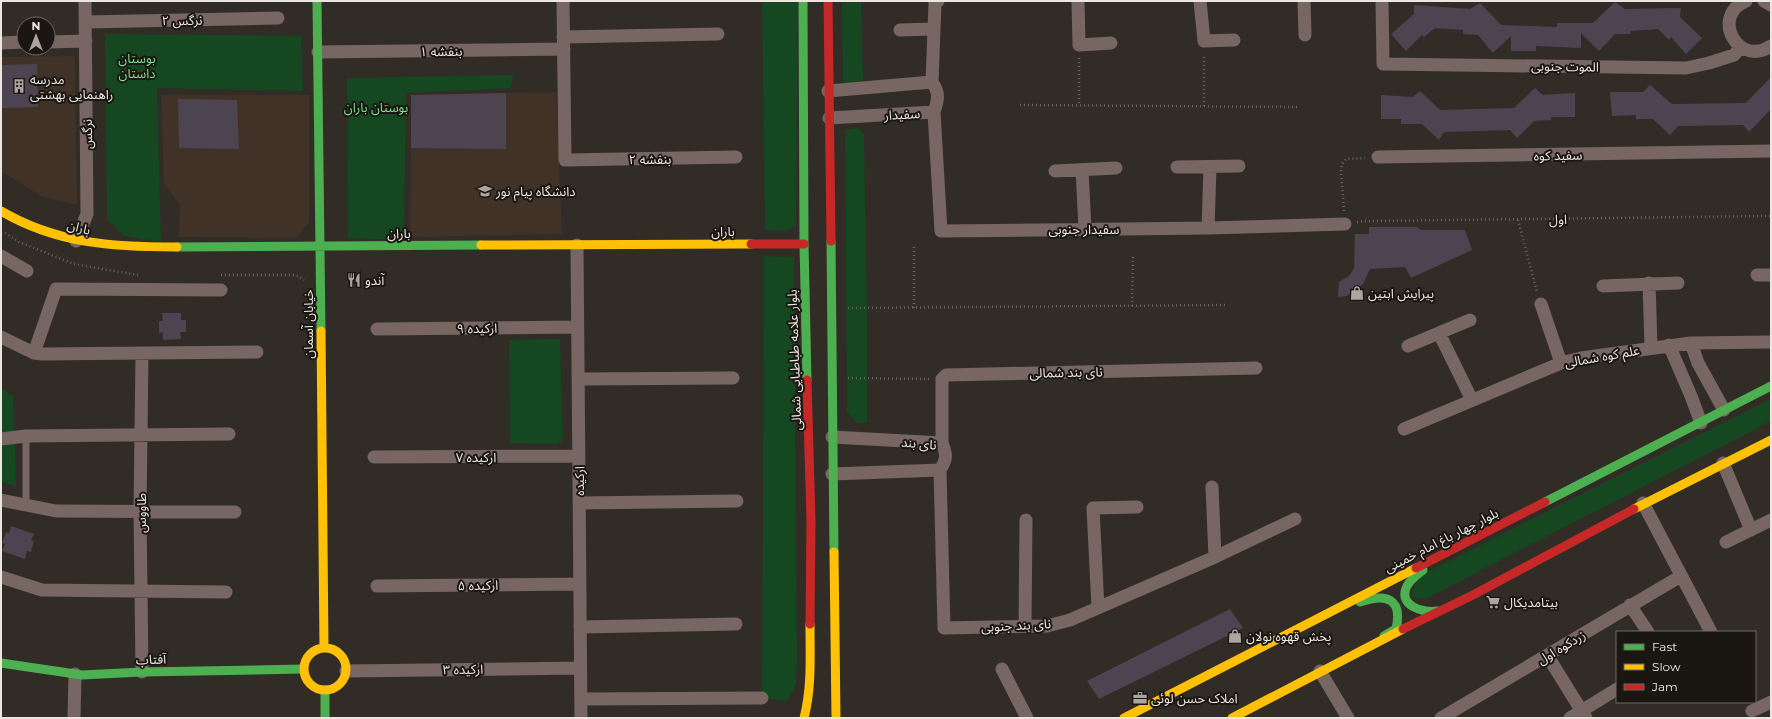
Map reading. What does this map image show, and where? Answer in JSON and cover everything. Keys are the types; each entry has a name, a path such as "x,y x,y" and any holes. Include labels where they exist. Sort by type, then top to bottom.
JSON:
{"main road":[{"name":"خیابان آسمان","path":"317,1 321,246 324,647"},
{"name":"بلوار علامه طباطبایی شمالی","path":"803,1 804,244 811,577 810,676 808,702 804,718"},
{"path":"828,1 829,243 836,718"},
{"name":"باران","path":"1,211 45,231 76,241 95,245 128,247 804,244"},
{"name":"بلوار چهار باغ امام خمینی","path":"1124,718 1771,386"},
{"path":"1232,718 1320,671 1473,595 1644,503 1771,440"},
{"path":"1440,557 1413,578 1406,587 1405,595 1412,608 1433,613 1473,595"},
{"path":"1336,608 1378,597 1388,598 1398,609 1396,629 1358,653"},
{"path":"324,647 331,648 338,652 344,660 346,671 343,680 336,687 325,690 314,687 305,678 303,668 307,656 315,649 324,647"},
{"name":"آفتاب","path":"1,663 75,674 303,668"},
{"path":"325,690 325,718"}],"street":[{"name":"نرگس","path":"76,241 87,214 85,1"},
{"path":"563,1 563,43"},
{"path":"1078,1 1079,45 1111,44"},
{"path":"1200,1 1204,41 1234,40"},
{"path":"1304,1 1305,35"},
{"name":"الموت جنوبی","path":"1382,1 1383,64 1686,68 1734,55 1741,47"},
{"path":"1746,1 1735,9 1730,17 1730,33 1734,41 1741,47 1749,50 1757,51 1771,46"},
{"path":"1764,1 1771,5"},
{"path":"828,91 932,82 936,2"},
{"name":"نرگس ۲","path":"86,22 278,18"},
{"path":"900,30 934,29"},
{"name":"بنفشه ۱","path":"318,52 563,43 718,34"},
{"path":"56,42 86,41"},
{"path":"1,42 16,42"},
{"name":"بنفشه ۲","path":"563,43 565,160 736,157"},
{"name":"سفیدار","path":"829,118 934,112 938,101 937,89 932,82"},
{"name":"سفیدار جنوبی","path":"934,112 941,230 1208,228 1345,224"},
{"name":"سفید کوه","path":"1378,157 1771,151"},
{"path":"1177,167 1239,166"},
{"path":"1208,228 1210,167"},
{"path":"1055,171 1116,168"},
{"path":"1082,170 1085,229"},
{"name":"ارکیده","path":"577,245 581,718"},
{"path":"1,256 28,271"},
{"path":"1757,274 1771,274"},
{"path":"1649,283 1651,347"},
{"path":"1603,286 1678,283"},
{"path":"34,352 56,289 221,290"},
{"path":"1541,304 1561,363"},
{"path":"1408,346 1470,320"},
{"name":"ارکیده ۹","path":"377,329 577,326"},
{"path":"1439,333 1472,400"},
{"path":"1,337 34,352 42,354 257,352"},
{"name":"علم کوه شمالی","path":"1404,429 1561,363 1581,358 1651,347 1691,343 1771,342"},
{"path":"1691,343 1698,363 1724,410"},
{"path":"1669,346 1701,423"},
{"name":"طاووس","path":"142,354 140,511 142,672"},
{"name":"نای بند شمالی","path":"942,379 946,374 1256,368"},
{"path":"578,379 733,378"},
{"path":"942,379 942,443"},
{"path":"1,439 26,436 229,434"},
{"name":"نای بند","path":"832,437 942,443 946,460 940,470 832,474"},
{"name":"ارکیده ۷","path":"374,457 578,456"},
{"path":"1723,464 1751,530"},
{"name":"نای بند جنوبی","path":"940,470 944,628 1047,626 1062,622 1215,557 1295,519"},
{"path":"1212,487 1215,557"},
{"path":"1,500 56,511 234,512"},
{"path":"579,503 737,501"},
{"path":"1644,503 1710,631"},
{"path":"1098,608 1093,508 1138,507"},
{"path":"1025,626 1026,520"},
{"path":"1726,542 1771,520"},
{"name":"زردکوه اول","path":"1442,718 1681,576"},
{"path":"1,577 42,590 226,592"},
{"name":"ارکیده ۵","path":"377,586 580,584"},
{"path":"1630,605 1647,631"},
{"path":"580,627 736,624"},
{"path":"1547,655 1584,714"},
{"name":"ارکیده ۳","path":"346,671 580,668"},
{"path":"1002,669 1027,718"},
{"path":"1320,671 1348,718"},
{"path":"74,718 75,674"},
{"path":"1570,718 1584,714 1616,690"},
{"path":"581,699 762,698"},
{"path":"1752,710 1771,702"}],"lane":[{"path":"26,436 26,505"}],"path":[{"path":"1204,41 1204,106"},
{"path":"1079,45 1079,105"},
{"path":"1020,105 1299,107"},
{"path":"1345,224 1341,170 1342,164 1346,159 1378,157"},
{"name":"اول","path":"1345,224 1367,221 1771,216"},
{"path":"1518,220 1541,304"},
{"path":"1,230 19,242 74,264 141,276"},
{"path":"914,247 914,308"},
{"path":"1132,306 1134,254"},
{"path":"220,275 296,275 303,278 306,283"},
{"path":"831,308 1226,305"},
{"path":"831,378 942,379"}],"shaded area":[{"path":"75,56 77,205 41,196 1,171 1,57"},
{"name":"دانشگاه پیام نور","path":"556,92 562,234 410,237 411,95"},
{"path":"161,95 309,95 309,223 296,238 179,237 180,205 164,184"}],"green space":[{"path":"762,1 798,1 796,226 787,230 765,231"},
{"path":"842,1 861,1 863,81 843,83"},
{"name":"بوستان داستان","path":"105,34 301,36 303,91 157,88 161,242 124,236 107,219"},
{"name":"بوستان باران","path":"513,75 511,88 406,93 404,240 348,238 347,78"},
{"path":"859,128 864,134 867,423 857,423 847,412 845,130"},
{"path":"764,256 794,257 797,659 796,684 788,701 762,698"},
{"path":"560,339 563,440 557,444 510,443 509,340"},
{"path":"1,389 13,396 16,486 1,482"},
{"path":"1771,399 1771,421 1427,598 1414,599 1411,594 1419,576"}],"building":[{"path":"1615,2 1625,9 1681,8 1680,17 1702,38 1686,54 1671,37 1669,40 1658,29 1631,31 1630,34 1615,34 1599,51 1581,33 1581,48 1536,46 1536,51 1511,51 1511,36 1493,53 1478,35 1463,34 1463,30 1435,28 1424,37 1422,35 1406,51 1391,34 1414,14 1414,5 1470,9 1480,3 1501,25 1557,27 1557,23 1593,23"},
{"name":"مدرسه راهنمایی بهشتی","path":"37,64 38,107 1,108 1,65"},
{"path":"1771,77 1771,109 1749,132 1743,125 1678,126 1670,135 1653,119 1636,119 1636,115 1612,116 1610,92 1643,92 1650,85 1672,104 1746,103"},
{"path":"1535,88 1543,95 1575,93 1575,117 1551,117 1551,120 1534,121 1517,138 1510,130 1444,132 1439,140 1422,124 1401,124 1401,119 1381,119 1381,95 1413,97 1420,91 1440,110 1514,108"},
{"path":"506,93 506,149 411,148 411,95"},
{"path":"178,99 237,100 239,149 179,148"},
{"path":"1369,227 1417,227 1421,230 1465,230 1472,250 1411,278 1405,267 1370,269 1363,284 1347,296 1338,297 1339,282 1349,276 1354,268 1355,234 1369,234"},
{"path":"162,313 181,313 181,320 186,320 186,332 180,332 181,339 163,340 163,332 159,333 159,321 163,321"},
{"path":"11,526 34,534 31,540 34,541 31,552 27,551 25,559 2,551 5,544 2,543 6,532 9,533"},
{"path":"1230,609 1243,628 1099,699 1087,681"}],"traffic: fast":[{"path":"317,1 321,331"},
{"path":"803,1 804,244 807,380"},
{"path":"831,241 834,552"},
{"path":"177,247 481,245"},
{"path":"1545,502 1771,386"},
{"path":"1423,570 1412,579 1407,586 1405,593 1406,598 1408,603 1413,607 1425,611 1438,611"},
{"path":"1360,602 1369,599 1385,598 1395,604 1398,619 1396,629 1384,636"},
{"path":"1,663 82,675 142,672 303,669"},
{"path":"325,690 325,718"}],"traffic: slow":[{"path":"1,211 43,231 65,237 108,244 177,247"},
{"path":"481,245 751,244"},
{"path":"321,331 324,647"},
{"path":"1634,509 1771,440"},
{"path":"834,552 836,718"},
{"path":"1124,718 1416,568"},
{"path":"804,718 807,706 809,683 810,624"},
{"path":"1232,718 1403,629"},
{"path":"321,648 329,648 337,651 343,657 346,669 343,681 337,687 329,690 321,690 313,687 307,681 304,673 304,665 307,657 313,651 321,648"}],"traffic: jam":[{"path":"828,1 831,241"},
{"path":"751,244 804,244"},
{"path":"807,380 811,521 810,624"},
{"path":"1416,568 1545,502"},
{"path":"1403,629 1473,595 1634,509"}],"place":[{"name":"مدرسه راهنمایی بهشتی","path":"19,86"},
{"name":"دانشگاه پیام نور","path":"485,191"},
{"name":"آندو","path":"354,280"},
{"name":"پیرایش ابتین","path":"1357,293"},
{"name":"بیتامدیکال","path":"1493,602"},
{"name":"پخش قهوه نولان","path":"1235,636"},
{"name":"املاک حسن لوئی","path":"1140,698"}]}
